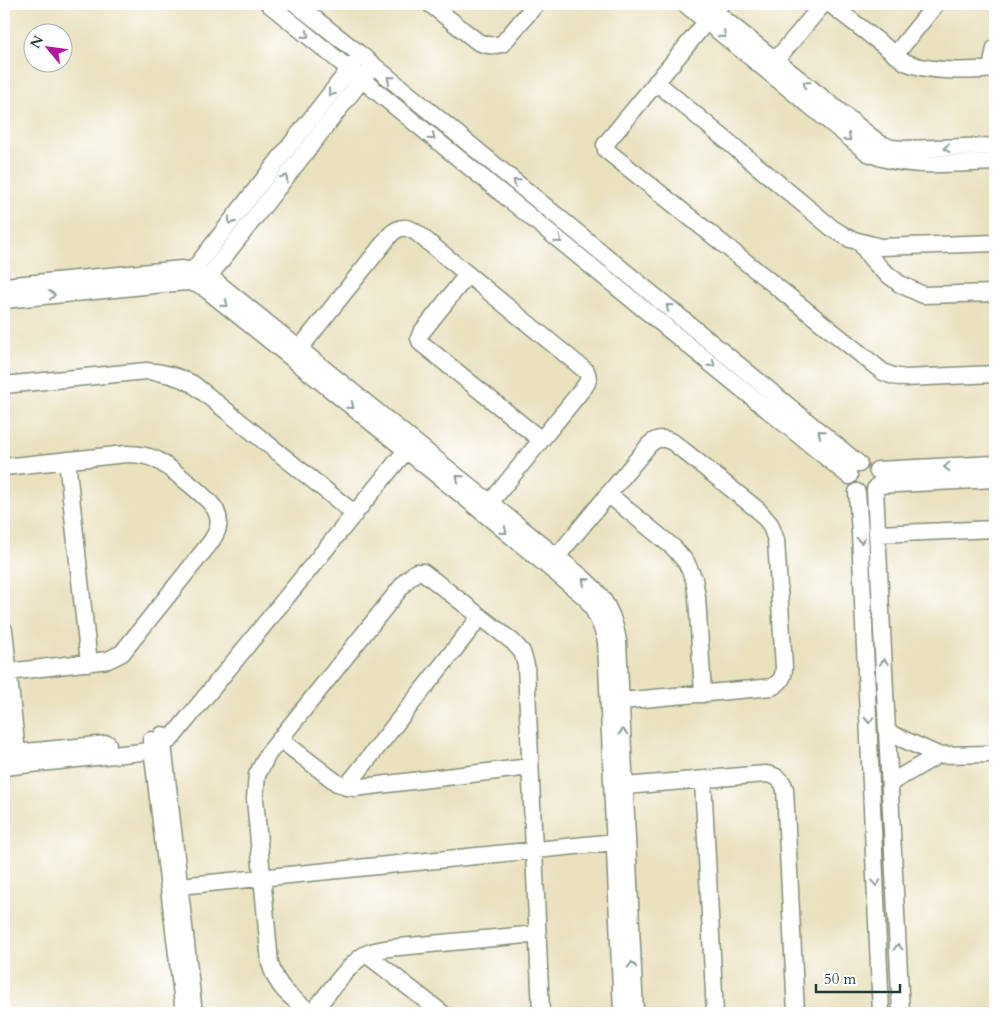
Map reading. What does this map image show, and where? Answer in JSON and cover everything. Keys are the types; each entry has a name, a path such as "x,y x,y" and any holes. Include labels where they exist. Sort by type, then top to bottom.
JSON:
{"street":[{"path":"269,4 687,344 764,396"},
{"path":"296,4 697,331 764,396 854,470"},
{"path":"430,4 478,42 486,46 502,44 536,4"},
{"path":"685,4 712,10 879,143 891,148 904,149 995,146"},
{"path":"776,60 823,4"},
{"path":"830,4 895,55 917,68 927,70 993,69 995,48"},
{"path":"895,55 936,4"},
{"path":"712,10 608,141 605,145 606,150 883,372 905,378 995,374"},
{"path":"712,10 868,153 882,159 908,163 995,162"},
{"path":"205,281 367,60"},
{"path":"188,276 356,75"},
{"path":"656,82 832,228 860,242 880,247 995,243"},
{"path":"451,152 462,138"},
{"path":"300,348 391,234 397,229 404,227 411,229 582,368 588,376 588,382 490,503"},
{"path":"860,242 882,270 900,284 923,295 995,293"},
{"path":"4,286 182,269 188,276"},
{"path":"467,275 421,333 419,338 421,343 541,440"},
{"path":"4,300 188,276 205,281 300,348 406,442 490,503 552,562"},
{"path":"205,281 552,562 599,593 609,608 615,624 618,642 615,701 616,842 622,1013"},
{"path":"687,344 697,331"},
{"path":"4,385 146,371 171,374 193,384 350,510"},
{"path":"552,562 648,445 654,440 661,438 668,439 758,510 773,529 777,553 784,675 780,683 772,687 615,701"},
{"path":"4,766 18,756 157,742 170,739 350,510 406,442"},
{"path":"4,467 126,454 141,455 156,460 209,500 216,510 219,522 217,533 210,543 122,653 108,660 8,672"},
{"path":"67,460 89,663"},
{"path":"854,470 871,464 877,481 885,696 901,1013"},
{"path":"857,492 867,493 877,481 995,464"},
{"path":"854,470 851,485 857,492 873,802 881,1013"},
{"path":"877,481 995,479"},
{"path":"608,494 674,548 686,562 694,578 697,596 703,694"},
{"path":"878,534 995,529"},
{"path":"537,934 379,949 366,954 356,961 312,1013 281,988 273,977 270,964 255,787 261,764 406,581 416,572 423,572 513,642 522,652 526,665 534,850 540,1013"},
{"path":"346,787 480,617"},
{"path":"4,630 18,756"},
{"path":"868,697 885,696"},
{"path":"615,701 625,786 634,1013"},
{"path":"887,732 938,755 995,754"},
{"path":"280,739 329,778 346,787 362,787 530,767"},
{"path":"157,742 180,886 194,1013"},
{"path":"157,742 183,1004 182,1013"},
{"path":"890,784 938,755"},
{"path":"625,786 772,775 783,783 785,789 796,1013"},
{"path":"704,780 715,1013"},
{"path":"873,802 890,800"},
{"path":"180,886 616,842"},
{"path":"366,954 442,1013"}]}
